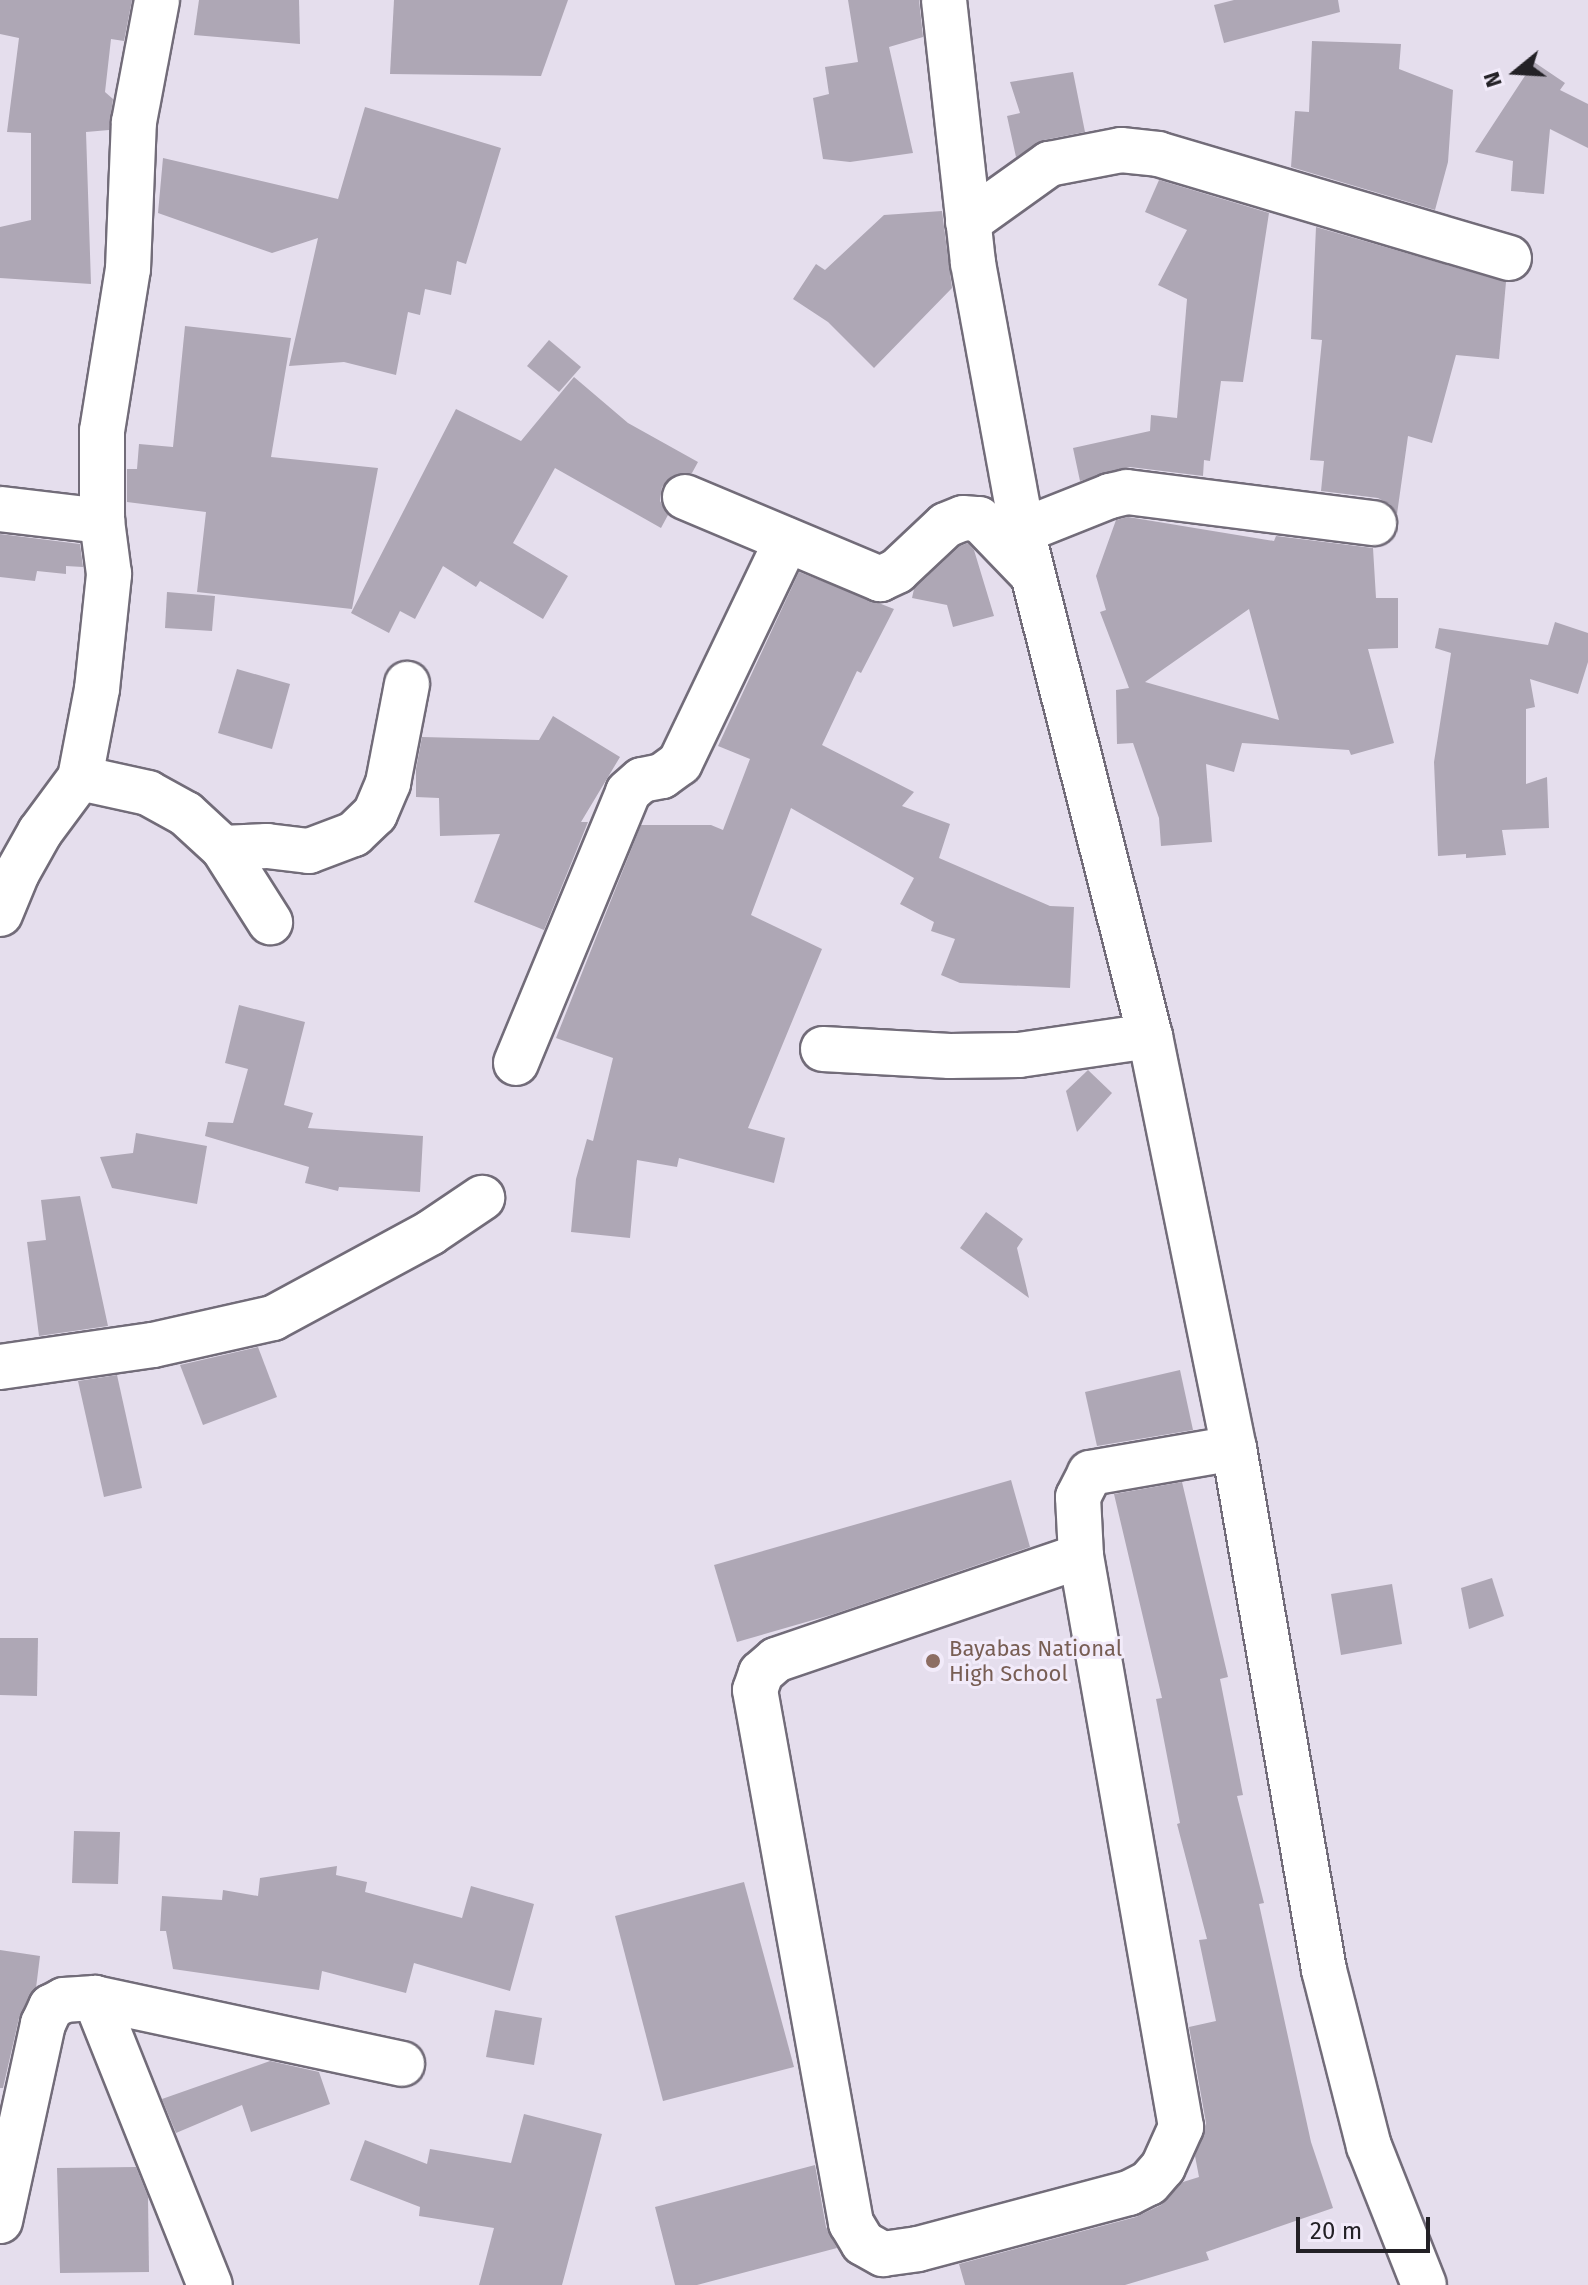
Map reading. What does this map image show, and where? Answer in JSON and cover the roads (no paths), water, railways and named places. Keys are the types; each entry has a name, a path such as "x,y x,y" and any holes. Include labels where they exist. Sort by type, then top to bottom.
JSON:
{"street":[{"path":"0,914 17,873 40,832 80,778 97,689 109,574 102,521 102,431 128,269 134,122 157,0"},
{"path":"944,0 968,222 1022,531 1150,1036 1234,1448 1324,1970 1369,2146 1424,2285"},
{"path":"968,222 1049,164 1121,150 1158,154 1509,258"},
{"path":"1022,531 1127,492 1374,523"},
{"path":"685,497 880,579 897,571 946,525 963,518 979,519 1031,573"},
{"path":"0,509 102,521"},
{"path":"516,1063 628,792 642,780 662,776 680,763 787,540"},
{"path":"223,848 267,846 309,851 354,834 375,814 388,783 407,684"},
{"path":"80,778 133,789 173,805 223,848 270,922"},
{"path":"823,1049 950,1056 1019,1055 1150,1036"},
{"path":"0,1367 153,1345 273,1318 430,1233 482,1198"},
{"path":"1081,1556 776,1660 761,1673 755,1690 851,2223 863,2243 883,2254 918,2249 1129,2193 1149,2183 1163,2167 1181,2127 1081,1556 1078,1497 1090,1473 1234,1448"},
{"path":"0,2221 43,2024 56,2003 95,1998 402,2064"},
{"path":"95,1998 210,2285"}],"place":[{"name":"Bayabas National High School","path":"933,1661"}]}
